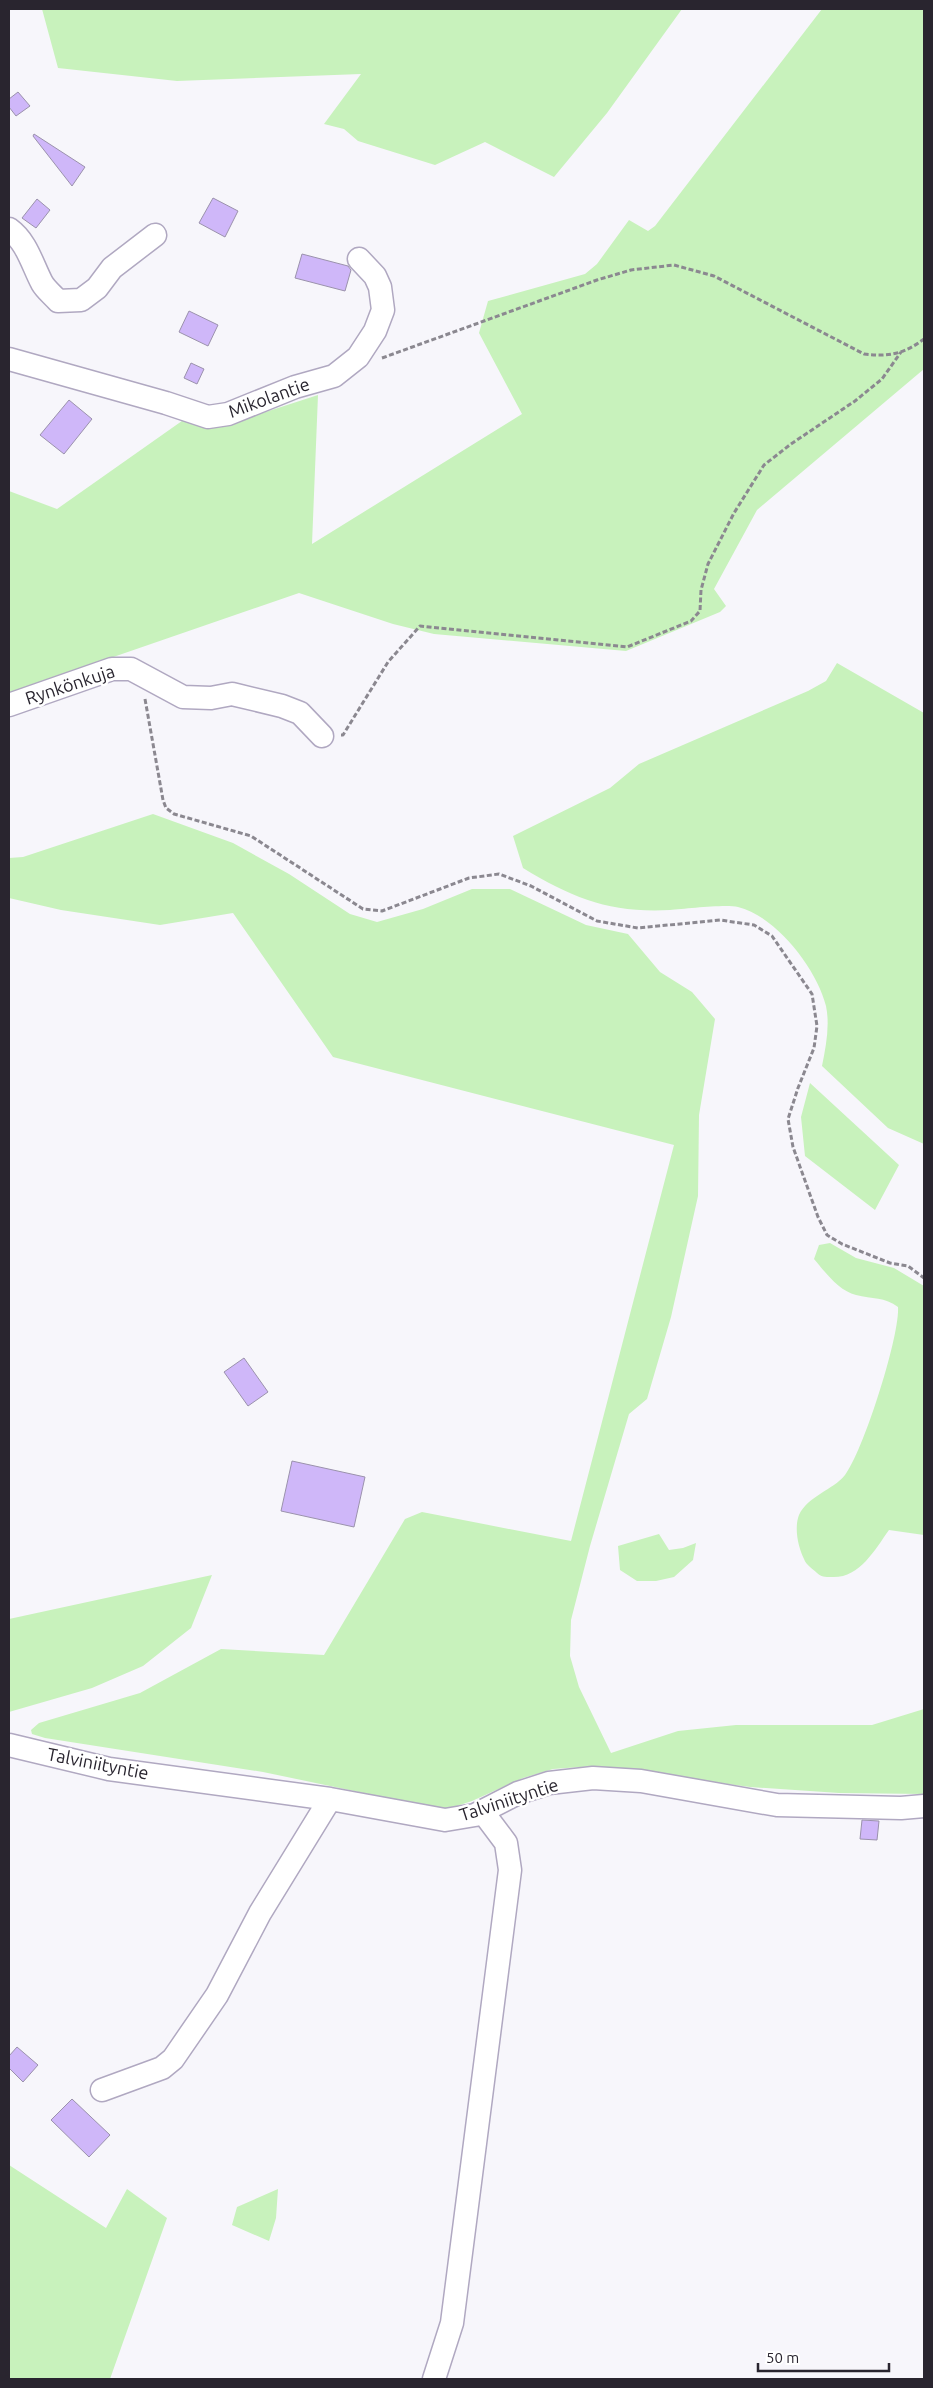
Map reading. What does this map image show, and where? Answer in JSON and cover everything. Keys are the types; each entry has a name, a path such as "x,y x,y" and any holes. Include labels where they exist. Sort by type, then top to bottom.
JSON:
{"street":[{"path":"9,229 27,250 43,285 58,301 81,300 97,288 112,268 155,235"},
{"name":"Mikolantie","path":"9,359 166,403 208,417 228,414 295,387 334,376 358,357 375,331 383,310 381,294 375,276 358,259"},
{"name":"Rynkönkuja","path":"9,705 112,668 137,672"},
{"path":"137,672 183,696 211,698 232,694 282,706 300,713 322,736"},
{"name":"Talviniityntie","path":"9,1744 109,1769 330,1799 445,1820 475,1815 518,1793 549,1782 593,1778 641,1781 777,1805 901,1808 924,1806"},
{"path":"102,2090 162,2068 173,2059 217,1995 260,1913 330,1799"},
{"path":"434,2379 452,2323 510,1870 506,1843 482,1811"}],"path":[{"path":"381,359 597,280 631,270 674,265 714,276 864,354 885,357 912,348 924,339"},
{"path":"322,736 343,735 388,662 420,626 627,647 690,621 700,611 701,590 708,564 734,513 764,465 791,444 855,401 882,379 901,352"},
{"path":"137,672 166,808 174,814 250,836 363,909 382,911 469,878 499,874 531,886 597,921 638,928 720,920 754,925 772,936 812,994 817,1026 814,1048 788,1119 793,1147 818,1217 827,1235 842,1244 890,1263 908,1266 924,1278"}],"green space":[{"path":"42,9 682,9 607,113 554,177 485,142 435,165 358,141 344,129 324,124 361,74 177,81 58,68"},
{"path":"822,9 924,9 924,369 757,510 714,589 726,606 720,612 626,651 434,634 393,624 299,593 9,693 9,491 57,509 189,416 229,424 318,395 312,544 522,414 479,333 488,301 585,274 597,264 629,220 648,231 655,226"},
{"path":"837,663 924,713 924,1144 888,1128 822,1066 828,1021 821,991 814,976 793,946 767,921 752,912 732,906 649,910 629,909 593,902 559,888 523,868 513,836 610,788 639,764 808,691 826,681"},
{"path":"153,814 233,843 289,874 350,914 377,922 423,909 472,889 510,889 586,925 628,934 660,972 692,992 715,1019 699,1115 698,1196 671,1317 647,1399 629,1414 590,1546 571,1620 570,1656 579,1687 611,1753 678,1731 736,1725 872,1725 924,1709 924,1794 839,1793 750,1787 594,1766 553,1769 523,1778 472,1801 445,1810 263,1772 45,1738 32,1734 31,1730 39,1723 140,1693 221,1649 324,1655 405,1519 422,1512 571,1541 674,1145 333,1057 233,913 160,925 61,910 9,898 9,858 23,857"},
{"path":"810,1083 899,1165 875,1210 805,1156 801,1117"},
{"path":"830,1243 856,1258 894,1268 924,1286 924,1535 889,1530 858,1569 841,1576 825,1577 810,1567 805,1561 797,1537 799,1515 808,1503 840,1480 853,1462 870,1419 887,1367 897,1322 898,1307 883,1300 850,1293 833,1280 814,1259 819,1245"},
{"path":"659,1534 669,1550 683,1548 696,1543 693,1560 674,1577 656,1581 637,1581 620,1570 618,1546"},
{"path":"212,1575 191,1628 143,1666 92,1688 9,1712 9,1619"},
{"path":"9,2165 106,2228 127,2189 167,2218 110,2379 9,2379"},
{"path":"278,2189 276,2218 269,2241 232,2225 237,2207"}],"building":[{"path":"18,92 30,106 16,116 9,107 9,99"},
{"path":"34,134 85,167 72,186 33,136"},
{"path":"213,198 238,211 225,237 199,223"},
{"path":"37,199 50,210 36,228 22,218"},
{"path":"302,254 348,266 351,270 345,291 295,278"},
{"path":"189,311 218,325 208,346 179,332"},
{"path":"191,363 204,369 197,384 184,378"},
{"path":"69,400 92,419 64,454 40,435"},
{"path":"244,1358 268,1392 248,1406 224,1372"},
{"path":"292,1461 365,1477 354,1527 281,1511"},
{"path":"862,1820 879,1821 877,1840 860,1839"},
{"path":"17,2047 38,2065 23,2082 9,2068 9,2056"},
{"path":"72,2099 110,2135 89,2157 51,2120"}]}
